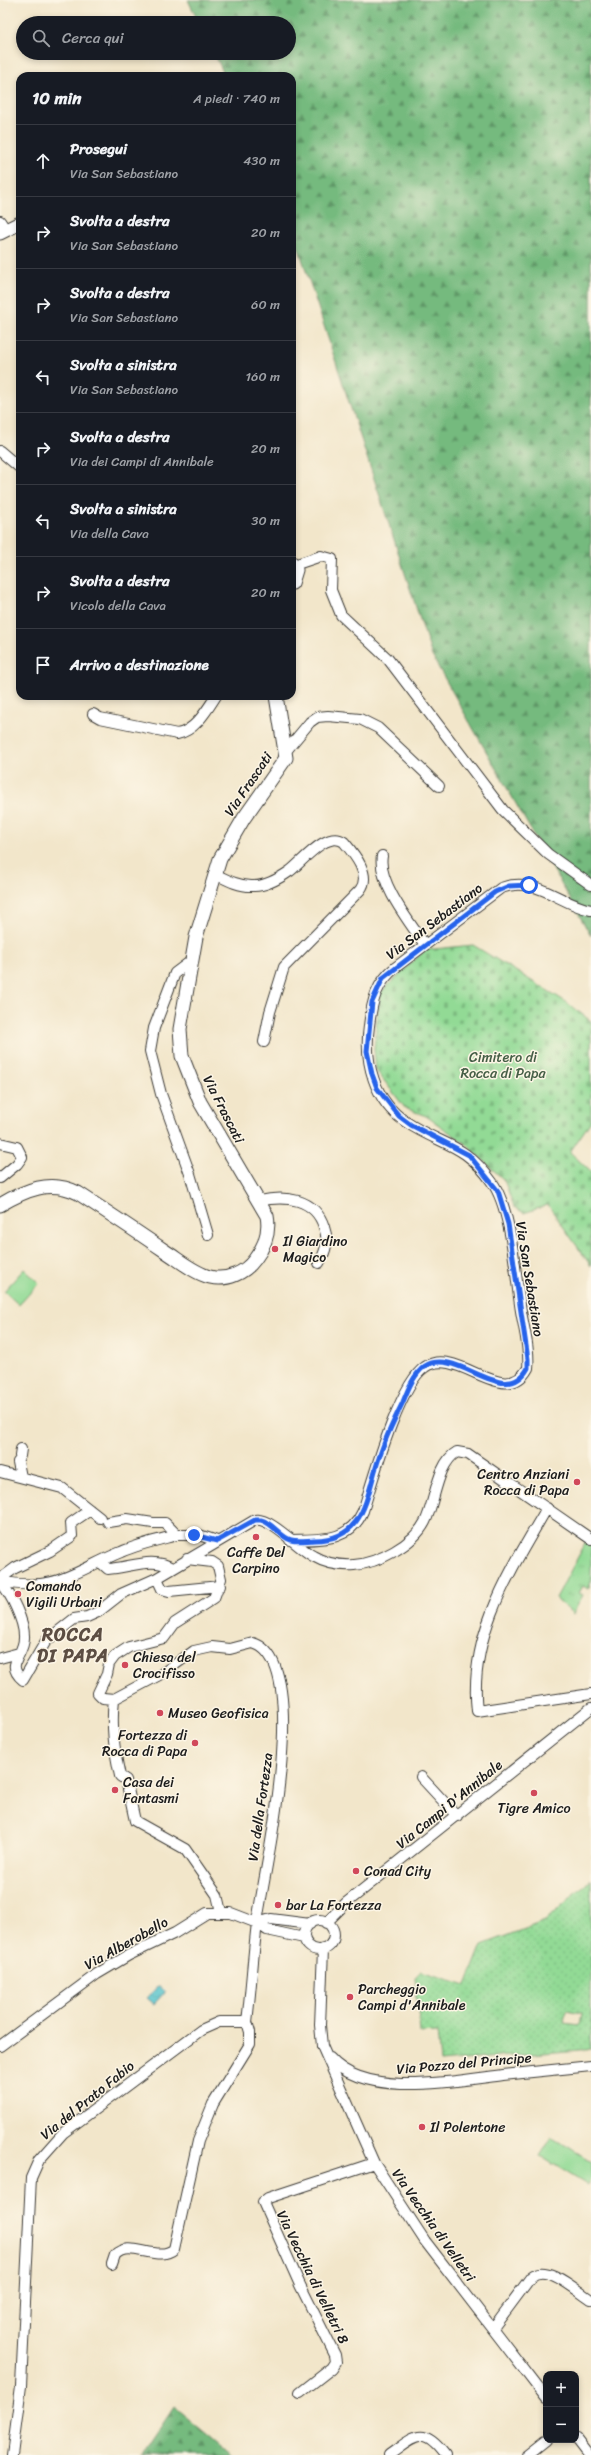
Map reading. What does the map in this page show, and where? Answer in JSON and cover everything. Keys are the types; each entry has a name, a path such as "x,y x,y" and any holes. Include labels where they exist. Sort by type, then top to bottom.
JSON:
{"main road":[{"path":"2,228 16,224"},
{"name":"Via Frascati","path":"0,1206 38,1188 54,1185 64,1187 78,1193 198,1272 209,1277 223,1278 242,1272 252,1263 261,1250 268,1225 265,1211 204,1111 182,1056 180,1025 196,938 224,852 244,818 285,760 286,751 277,700"}],"street":[{"path":"0,451 16,465"},
{"path":"296,563 321,556 332,559 331,590 341,615 392,665 480,783 506,814 548,854 591,885"},
{"path":"93,714 100,718 177,734 187,731 213,700"},
{"path":"286,751 310,722 317,717 328,716 360,719 378,728 439,786"},
{"path":"216,874 242,885 259,886 284,875 324,844 335,839 344,842 364,874 365,883 360,890 284,967 270,1012 264,1042"},
{"path":"382,856 382,869 385,880 405,915 425,945"},
{"name":"Via San Sebastiano","path":"290,1540 337,1538 347,1532 357,1522 363,1511 379,1458 391,1426 412,1382 426,1366 436,1363 452,1363 501,1383 518,1378 528,1368 528,1359 508,1224 498,1191 469,1155 411,1125 399,1116 380,1094 370,1069 367,1040 375,993 387,975 489,896 509,886 532,886 591,910"},
{"path":"191,961 175,973 154,1028 150,1051 161,1094 190,1174 208,1235"},
{"path":"0,1143 17,1147 22,1156 17,1164 0,1178"},
{"path":"259,1201 276,1198 295,1200 316,1212 322,1221 326,1238 326,1249 319,1263"},
{"path":"0,1580 10,1595 24,1631 24,1642 14,1670 23,1680 42,1647 51,1637 74,1619 87,1617 98,1612 121,1594 156,1578 255,1520 264,1520 318,1559 341,1565 362,1564 388,1553 410,1539 423,1525 445,1464 451,1456 460,1452 468,1454 591,1539"},
{"path":"20,1456 21,1477"},
{"path":"0,1472 62,1488 104,1520 127,1519 153,1523 165,1523 177,1535"},
{"path":"547,1508 503,1584 487,1622 476,1681 477,1711 591,1694"},
{"path":"0,1580 15,1568 50,1551 72,1536 71,1523 90,1510"},
{"path":"0,1580 35,1586 46,1584 72,1576 130,1548 177,1535 199,1535 217,1541"},
{"path":"187,1559 215,1564 221,1572 220,1586 214,1598 175,1623 164,1638 129,1647 110,1661 107,1674 98,1693 103,1698 112,1699 112,1737 120,1776 126,1780 136,1823 185,1849 217,1895 221,1912"},
{"path":"100,1562 108,1569 129,1565 154,1563 164,1564 172,1568"},
{"path":"156,1578 162,1589 166,1591 220,1586"},
{"name":"Via della Fortezza","path":"112,1699 163,1673 199,1649 214,1647 230,1649 249,1643 256,1644 265,1651 275,1665 282,1694 283,1762 257,1923 247,2022 250,2032 250,2044 213,2104 198,2141 175,2246 171,2251 165,2253 123,2250 115,2255 112,2264"},
{"path":"0,1658 19,1653"},
{"name":"Via Campi D'Annibale","path":"326,1923 346,1903 591,1708"},
{"path":"422,1777 457,1816"},
{"name":"Via Alberobello","path":"0,2046 97,1974 129,1955 175,1933 203,1914 221,1912 257,1923 267,1930 304,1938"},
{"path":"257,1923 271,1919 310,1924 318,1921 326,1923 332,1928 333,1936 330,1944 323,1949 313,1949 304,1938 305,1930 310,1924"},
{"name":"Via Vecchia di Velletri","path":"323,1949 320,2033 324,2052 374,2163 424,2241 543,2394"},
{"name":"Via del Prato Fabio","path":"12,2455 21,2386 31,2178 39,2160 70,2127 201,2030 220,2022 247,2022"},
{"name":"Via Pozzo del Principe","path":"324,2052 338,2067 351,2075 397,2083 458,2080 591,2066"},
{"name":"Via Vecchia di Velletri 8","path":"300,2393 332,2368 336,2357 300,2285 263,2202 268,2198 374,2163"},
{"path":"493,2328 531,2277 538,2273 550,2273 591,2300"},
{"path":"389,2455 414,2438 423,2435 432,2439 445,2455"},
{"path":"527,2455 543,2442"},
{"path":"579,2442 589,2455"}],"green space":[{"path":"188,0 591,0 591,936 432,656 296,240 296,72 223,72 217,60 296,60 296,16 196,16"},
{"name":"Cimitero di Rocca di Papa","path":"473,945 563,1000 591,1021 591,1121 570,1152 591,1172 591,1266 548,1205 524,1213 514,1207 504,1180 465,1143 426,1116 405,1108 376,1070 374,1049 380,993 425,950"},
{"path":"24,1269 39,1283 19,1305 4,1291"},
{"path":"586,1542 591,1546 591,1582 588,1589 583,1586 579,1593 583,1595 573,1614 556,1598"},
{"path":"591,1879 591,2049 440,2062 437,2032 420,2033 415,1977 421,1971 466,1985 482,1945 545,1921","holes":["566,2010 582,2013 580,2025 564,2023"]},
{"path":"552,2137 591,2161 591,2178 587,2185 540,2156"},
{"path":"174,2407 232,2455 142,2455"}],"water":[{"path":"158,1986 165,1992 154,2004 147,1998"}],"place":[{"name":"Il Giardino Magico","path":"275,1249"},
{"name":"Centro Anziani Rocca di Papa","path":"577,1482"},
{"name":"Caffe Del Carpino","path":"256,1537"},
{"name":"Comando Vigili Urbani","path":"18,1594"},
{"name":"Chiesa del Crocifisso","path":"125,1665"},
{"name":"Museo Geofisica","path":"160,1713"},
{"name":"Fortezza di Rocca di Papa","path":"195,1743"},
{"name":"Casa dei Fantasmi","path":"115,1790"},
{"name":"Tigre Amico","path":"534,1793"},
{"name":"Conad City","path":"356,1871"},
{"name":"bar La Fortezza","path":"278,1905"},
{"name":"Parcheggio Campi d'Annibale","path":"350,1997"},
{"name":"Il Polentone","path":"422,2127"}],"district":[{"name":"ROCCA DI PAPA","path":"73,1645"}],"route":[{"path":"194,1535 204,1536 217,1541 255,1520 264,1520 290,1540 325,1540 337,1538 347,1532 361,1515 384,1443 414,1378 420,1371 430,1364 442,1362 452,1363 501,1383 510,1382 522,1376 526,1372 528,1368 528,1359 508,1224 498,1191 479,1165 469,1155 456,1146 416,1128 406,1122 393,1110 380,1094 373,1078 369,1063 367,1045 372,1002 383,978 501,888 516,884 529,885"}]}
